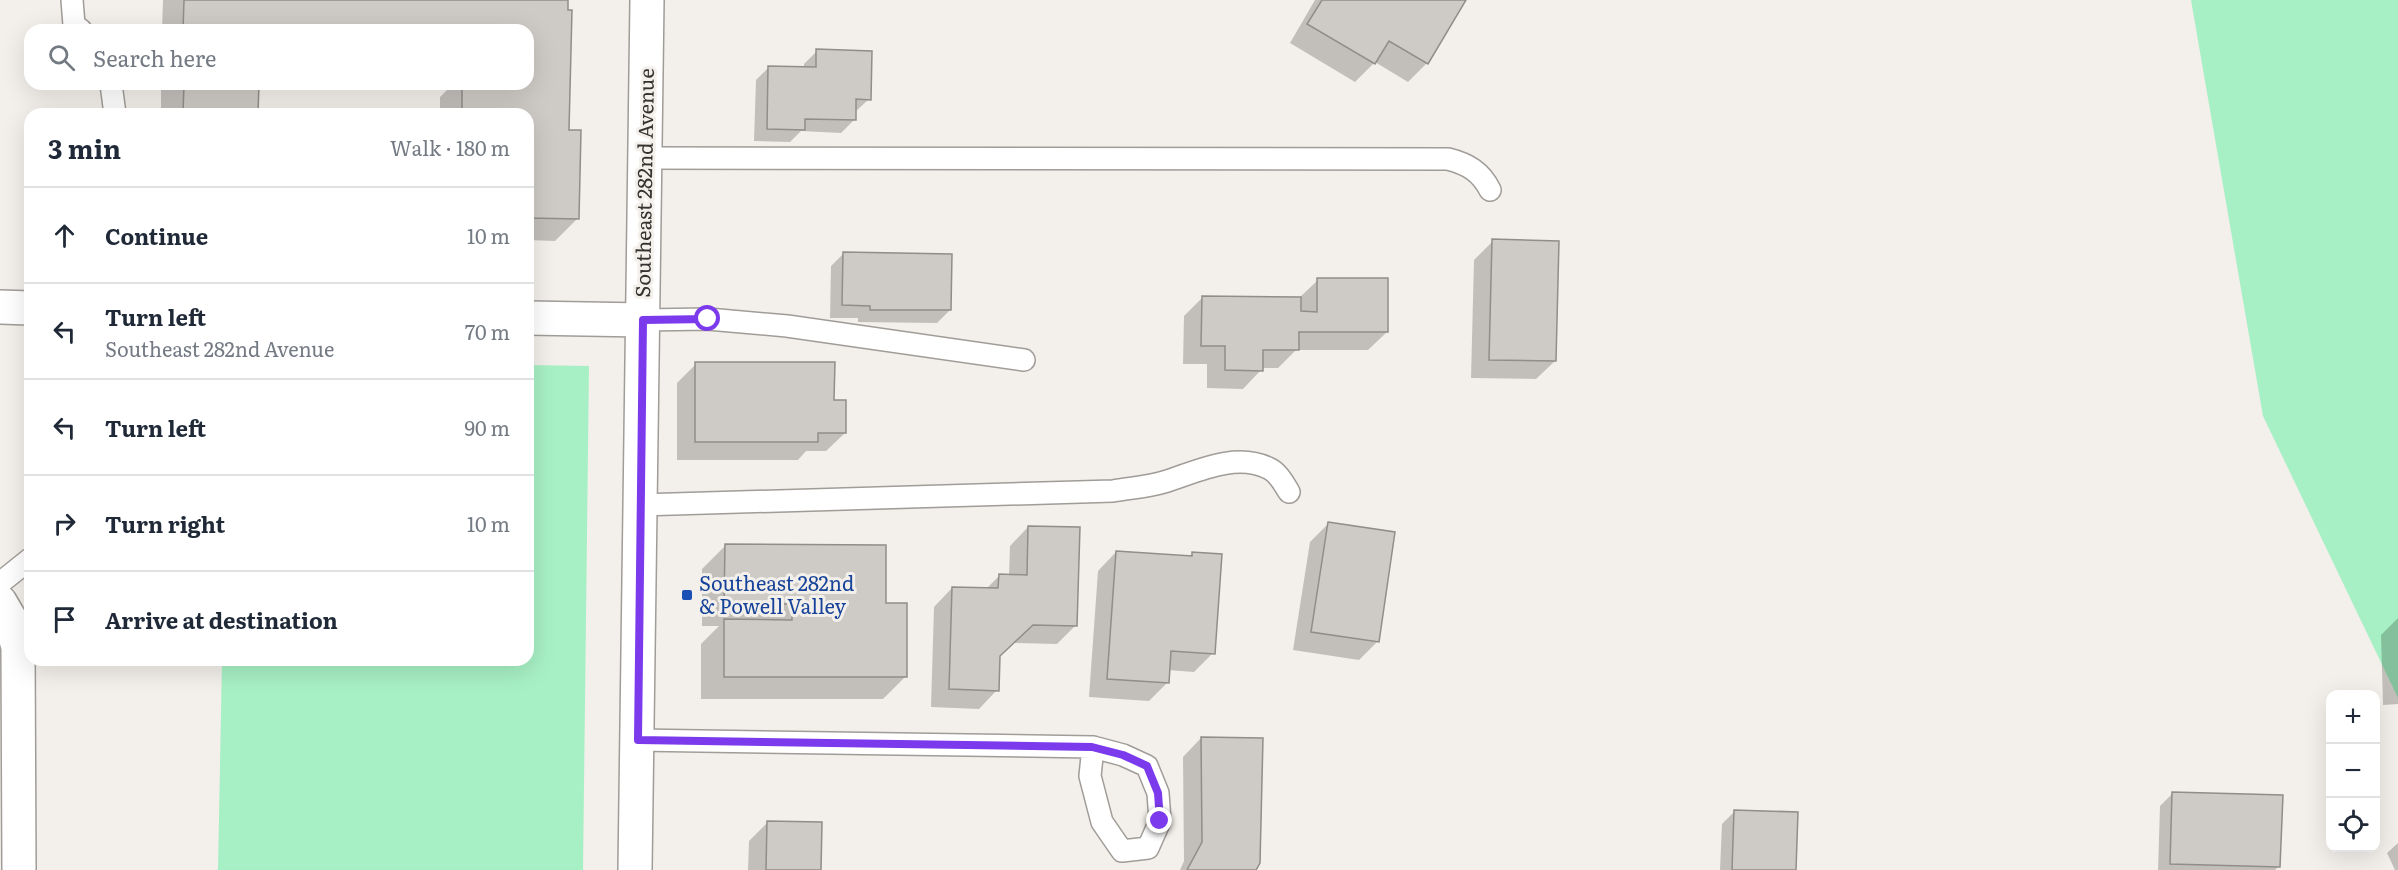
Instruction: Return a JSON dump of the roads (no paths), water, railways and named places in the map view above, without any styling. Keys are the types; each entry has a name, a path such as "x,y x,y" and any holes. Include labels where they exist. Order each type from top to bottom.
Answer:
{"main road":[{"name":"Southeast 282nd Avenue","path":"635,870 647,0"},
{"path":"0,307 24,308"},
{"path":"534,318 643,320"},
{"path":"0,603 10,619 18,647 19,870"}],"lane":[{"path":"72,0 74,24"},
{"path":"112,90 114,108"},
{"path":"645,158 1448,159 1461,162 1473,169 1484,178 1490,190"},
{"path":"643,320 708,319 787,326 1024,360"},
{"path":"640,505 1113,491 1162,483 1196,471 1233,462 1269,468 1282,480 1289,492"},
{"path":"0,583 24,564"},
{"path":"638,740 1092,747 1123,755 1147,766 1158,793 1160,821 1148,848 1122,851 1102,822 1090,776 1092,747"}],"place":[{"name":"Southeast 282nd & Powell Valley","path":"687,595"}]}
